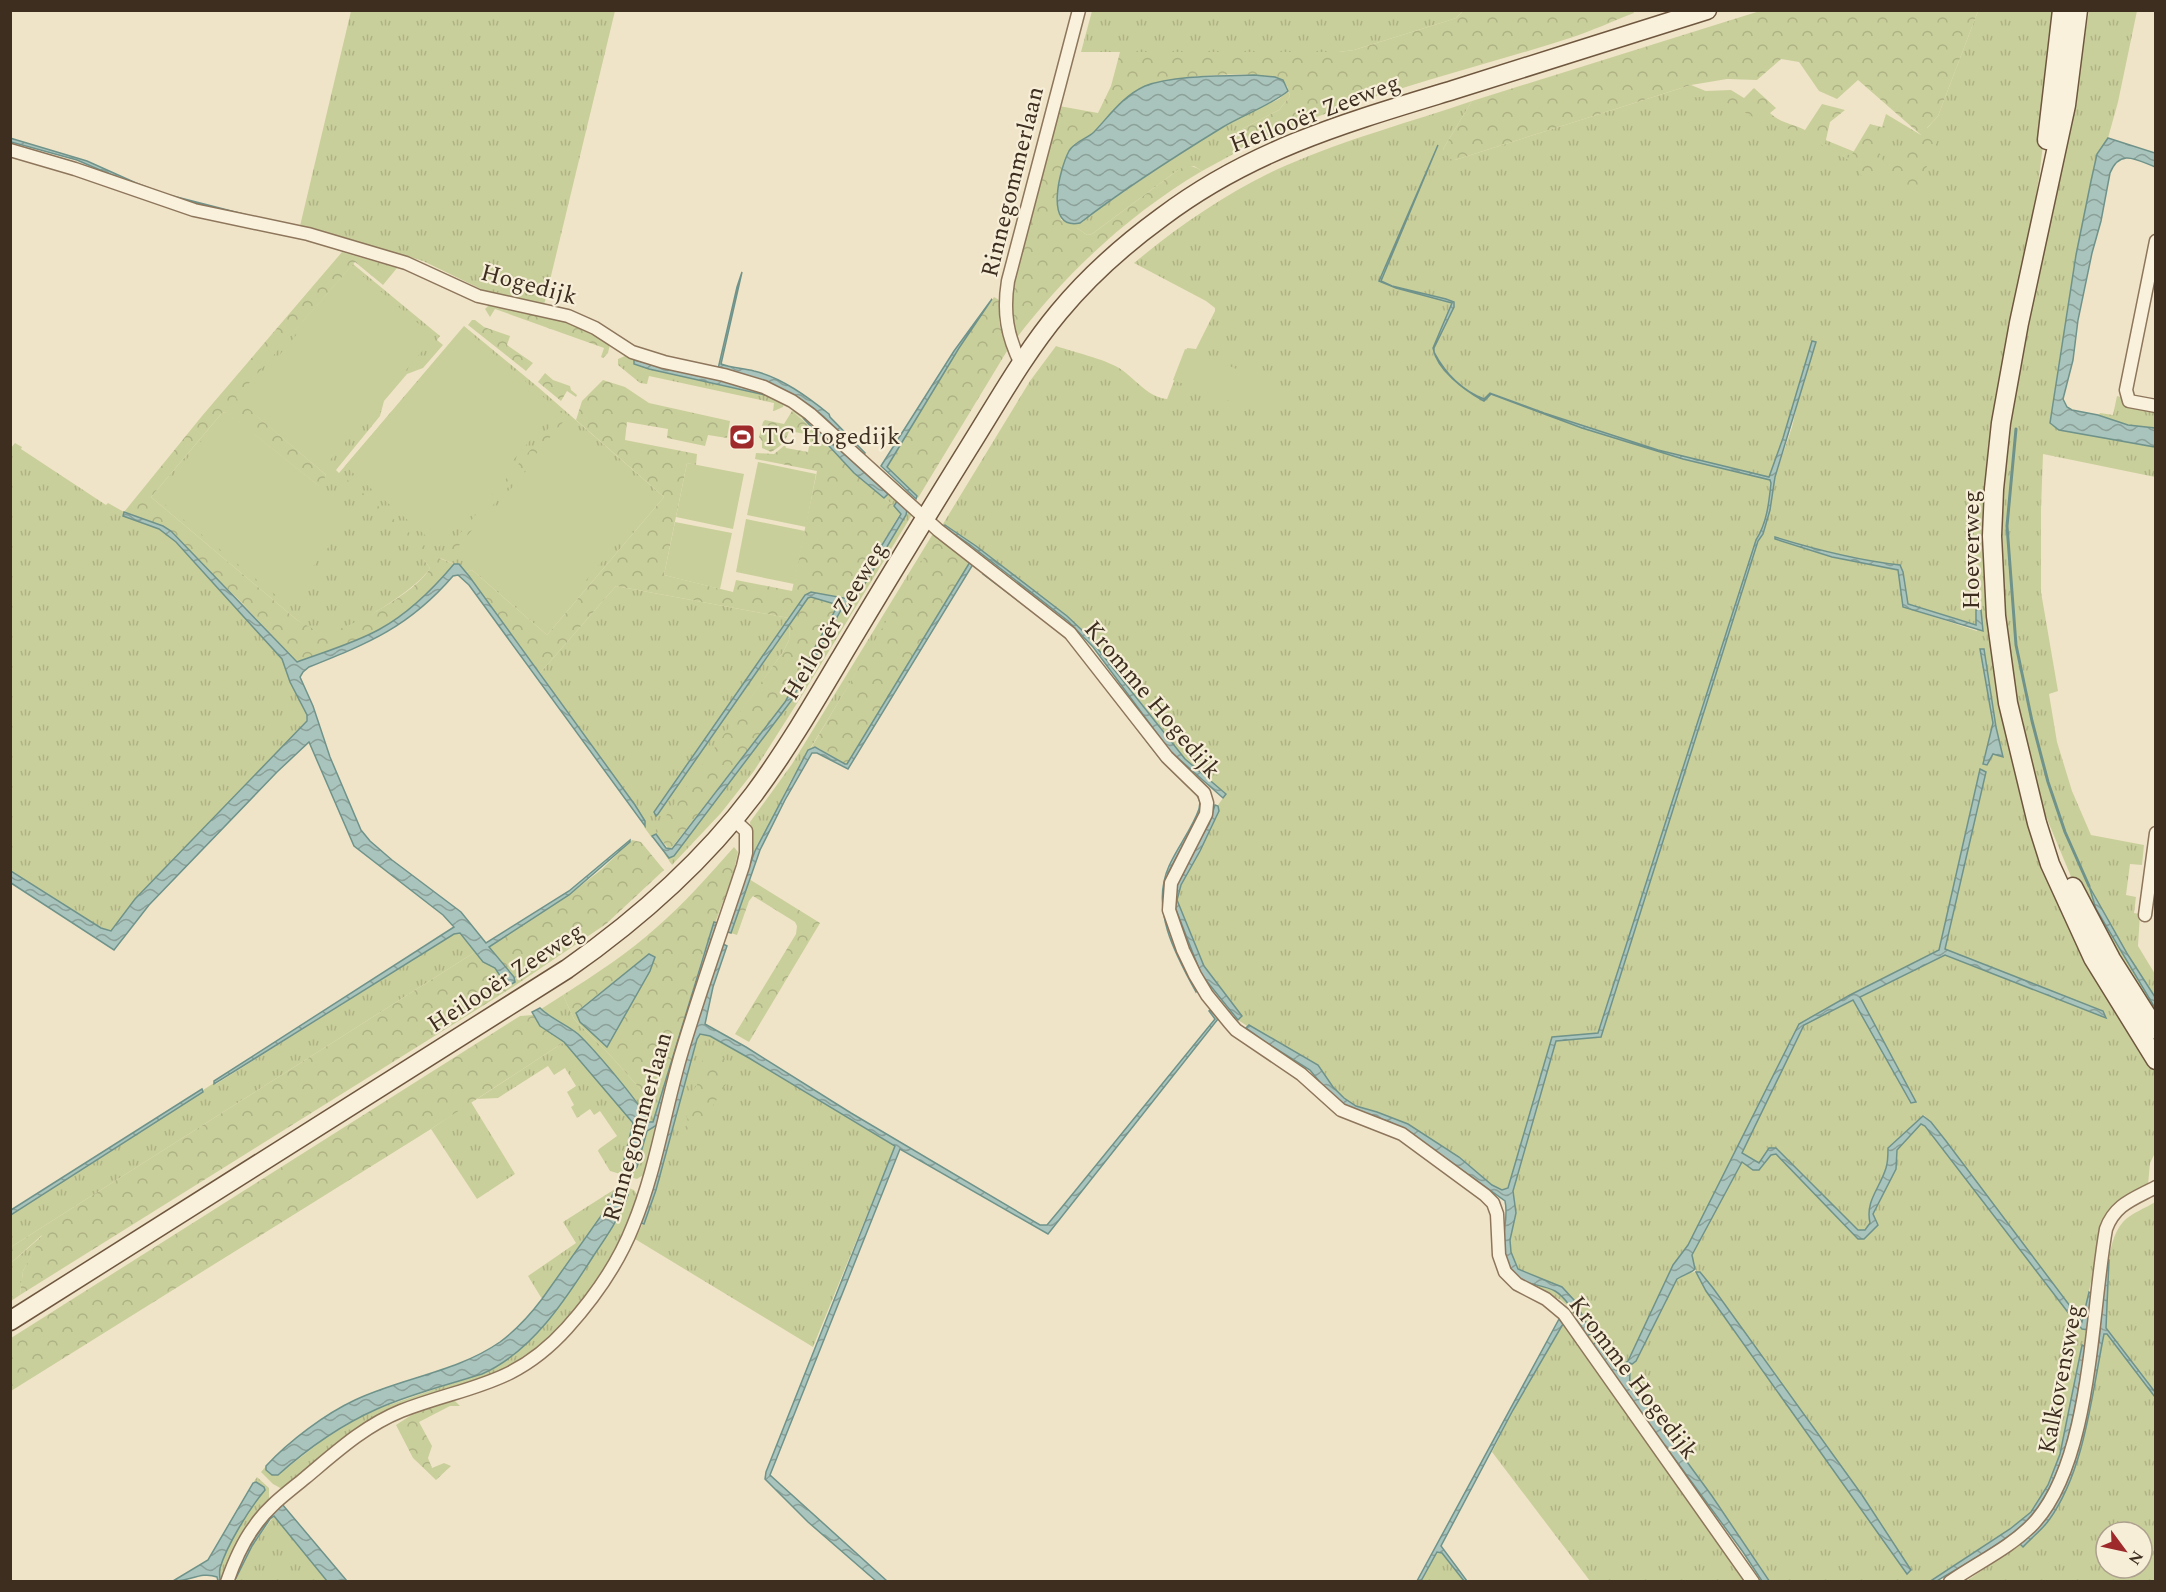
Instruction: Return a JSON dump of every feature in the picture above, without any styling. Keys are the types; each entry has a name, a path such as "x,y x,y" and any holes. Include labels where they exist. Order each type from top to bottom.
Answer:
{"street":[{"name":"Rinnegommerlaan","path":"1021,364 1011,341 1006,321 1008,281 1078,10"},
{"name":"Heilooër Zeeweg","path":"10,1321 567,969 601,945 664,893 734,819 788,745 1021,364 1058,313 1085,285 1159,219 1198,191 1277,149 1365,117 1707,10"},
{"name":"Hoeverweg","path":"2062,10 2049,129 2001,423 1992,536 1995,599 2008,703 2037,823 2050,864 2071,912 2110,988 2156,1060"},
{"name":"Hoeverweg","path":"2019,323 2066,105 2078,10"},
{"name":"Hogedijk","path":"10,150 75,169 194,210 308,234 406,263 478,296 555,312 581,321 620,345 644,356 764,387 792,401 810,414 925,518"},
{"path":"2156,241 2126,390 2129,401 2156,406"},
{"name":"Kromme Hogedijk","path":"925,518 1070,633 1167,757 1204,793 1207,803 1206,814 1175,874 1168,902 1183,950 1207,995 1236,1030 1301,1074 1336,1106 1402,1134 1454,1170 1490,1199 1497,1214 1499,1255 1505,1272 1517,1284 1546,1299 1564,1314 1753,1581"},
{"name":"Hoeverweg","path":"2025,775 2076,894 2110,959 2156,1030"},
{"name":"Rinnegommerlaan","path":"227,1581 238,1553 262,1516 342,1447 382,1420 400,1412 494,1382 514,1372 553,1342 597,1290 622,1250 638,1212 686,1037 743,866 747,841 746,831 734,819"},
{"path":"2145,915 2156,833"},
{"name":"Kalkovensweg","path":"1950,1581 2022,1534 2048,1504 2070,1455 2085,1389 2106,1229 2120,1206 2154,1187"}],"green space":[{"path":"1763,10 1978,11 1938,116 1927,128 1939,137 1922,178 1927,190 1914,195 1891,178 1863,178 1852,162 1803,134 1751,116 1709,96 1678,99 1678,92 1731,90 1744,98 1754,88 1776,108 1770,113 1774,117 1805,130 1822,104 1845,110 1830,122 1825,144 1851,156 1870,124 1885,128 1878,150 1885,165 1903,163 1913,140 1921,135 1858,80 1837,99 1819,91 1799,62 1781,59 1757,80 1727,79 1691,85 1455,160 1450,159 1443,149 1472,101"},
{"path":"351,11 615,11 544,305 487,292 423,261 300,226"},
{"path":"1092,11 1463,11 1456,18 1447,21 1354,50 1339,52 1081,52"},
{"path":"1463,11 1633,11 1634,13 1570,38 1359,102 1277,133 1237,152 1242,129 1279,110 1290,96 1287,86 1256,76 1224,75 1190,77 1157,83 1133,93 1117,106 1092,134 1074,144 1057,206 1061,220 1077,224 1077,228 1087,235 1092,234 1178,170 1190,166 1202,171 1149,206 1100,246 1056,291 1015,340 1011,286 1059,106 1098,113 1111,86 1120,52 1339,52 1354,50 1447,21 1456,18"},
{"path":"1978,11 2059,11 2039,178 1988,491 2023,795 2155,1067 2155,1153 2150,1163 2148,1185 2121,1200 2094,1281 2091,1282 2082,1323 1924,1115 1888,1148 1887,1166 1871,1201 1870,1223 1865,1230 1858,1231 1776,1148 1769,1148 1759,1164 1742,1153 1804,1025 1854,1000 1911,1103 1915,1102 1860,997 1945,955 2106,1017 2103,1011 1945,949 1980,769 1939,950 1850,995 1799,1024 1688,1246 1673,1265 1628,1361 1622,1365 1615,1363 1598,1342 1593,1344 1561,1300 1530,1285 1508,1264 1510,1220 1505,1198 1393,1121 1353,1109 1297,1059 1238,1020 1242,1016 1204,966 1177,900 1181,885 1219,811 1218,805 1226,794 1185,759 1118,673 1080,632 1054,608 943,524 1030,381 1056,346 1113,365 1153,395 1167,399 1187,348 1196,349 1215,308 1134,263 1188,222 1227,197 1287,165 1355,139 1472,101 1443,149 1455,160 1691,85 1872,159 1886,114 1921,135 1938,116","holes":["1436,149 1381,281 1454,302 1454,307 1433,351 1453,303 1396,288 1379,281","1812,341 1792,427 1775,477 1770,510 1763,534 1758,541 1664,838 1756,540 1765,520 1770,480 1683,459 1582,428 1491,394 1486,398 1491,393 1544,413 1658,450 1769,477","1775,539 1862,561 1900,565 1908,604 1977,625 1977,631 1904,607 1898,570 1832,557","1983,649 2003,757 1993,754 1983,764 1993,723 1980,650"]},
{"path":"2089,11 2137,11 2118,102 2108,138 2097,154 2091,180 2050,423 2059,430 2155,447 2155,477 2043,454 2041,592 2058,691 2049,694 2057,742 2072,791 2091,835 2144,845 2142,865 2130,864 2126,895 2136,897 2134,913 2140,914 2138,946 2155,974 2155,1025 2072,879 2042,807 2031,771 2008,670 1999,546 2007,419 2072,107"},
{"path":"1288,91 1290,96 1279,110 1242,129 1237,152 1202,171 1194,166 1178,170 1092,234 1087,235 1077,228 1077,224 1191,146 1239,118 1279,99"},
{"path":"342,252 397,268 383,285 355,262 236,398 326,475 320,487 226,412 222,413 151,497 297,620 322,634 365,618 411,588 423,578 430,568 424,560 336,485 343,476 439,558 454,564 418,601 387,625 357,640 297,662 239,600 163,526 124,512 202,416"},
{"path":"353,264 440,336 437,340 443,345 423,368 407,374 384,401 380,416 336,470 339,473 464,326 664,497 547,635 472,570 466,572 459,564 440,558 424,560 430,568 423,576 412,587 380,610 345,628 331,633 318,633 297,620 151,497 222,413 227,412 319,486 326,475 235,398"},
{"path":"353,268 434,337 324,467 243,398"},
{"path":"994,297 999,300 999,322 1007,351 918,498 887,467 959,348"},
{"path":"490,304 576,323 610,344 608,353 603,358 601,357 604,348 495,309 490,317 485,309"},
{"path":"472,320 510,336 507,345 533,363 526,371 468,325"},
{"path":"464,328 557,409 439,547 345,466"},
{"path":"1185,349 1278,385 1267,415 1173,380"},
{"path":"625,356 637,360 633,363 770,396 784,404 783,407 773,411 774,403 649,376 647,384 640,383 618,365 618,359"},
{"path":"545,373 553,380 570,386 577,395 576,397 567,391 561,401 538,382"},
{"path":"603,380 625,387 649,403 730,421 727,438 708,435 705,446 667,438 668,429 627,422 625,440 697,454 696,465 687,463 664,575 733,592 736,580 792,591 817,471 755,459 756,453 774,454 785,445 786,448 808,452 811,435 789,431 783,443 775,450 771,452 762,448 762,441 759,437 763,422 765,420 784,424 792,411 818,433 854,473 901,512 849,599 811,592 805,595 789,618 616,586 540,673 466,572 472,570 547,635 664,497 576,420 582,401"},
{"path":"2117,396 2123,401 2155,410 2155,428 2128,425 2099,415 2100,413 2113,415"},
{"path":"563,411 568,416 456,549 447,549"},
{"path":"792,411 802,412 913,513 754,771 721,813 672,865 664,853 669,858 674,856 791,701 841,610 854,602 907,512 897,502 894,506 884,498 888,494 819,431"},
{"path":"225,412 353,517 284,602 156,497"},
{"path":"568,421 657,496 546,628 457,553"},
{"path":"15,443 106,505 108,503 124,512 123,516 159,529 176,542 282,659 290,682 307,715 306,724 135,899 111,931 101,928 11,871 10,449"},
{"path":"758,462 816,474 806,527 747,515"},
{"path":"687,463 744,474 733,529 676,517"},
{"path":"746,519 805,531 794,584 736,572"},
{"path":"675,522 732,533 720,589 664,575"},
{"path":"934,532 974,562 972,566 973,563 937,539 790,782 748,868 752,834 750,822 792,764"},
{"path":"935,539 940,540 970,562 847,764 818,748 811,748"},
{"path":"616,586 789,618 654,812 656,815 790,624 789,640 783,652 652,838 644,827 646,825 635,805 540,673"},
{"path":"811,597 838,605 785,702 670,850 655,831 783,652 789,640 790,624"},
{"path":"632,840 641,842 664,870 606,924 513,987 20,1295 23,1271 42,1235 11,1263 11,1247 475,952 483,962 495,968 489,947 569,895 602,869"},
{"path":"734,847 738,852 733,875 702,958 658,1109 574,1019 563,995 612,963 646,937 687,899","holes":["649,954 655,957 650,971 607,1047 577,1011"]},
{"path":"749,879 820,923 749,1042 735,1034 796,934 797,926 795,922 753,896 749,901 737,935 731,933"},
{"path":"459,933 475,952 11,1247 11,1215 214,1083 216,1084"},
{"path":"563,995 574,1019 658,1109 653,1122 648,1122 629,1092 579,1035 541,1009"},
{"path":"533,1015 540,1026 564,1042 431,1129 11,1391 11,1338 520,1016"},
{"path":"700,1034 710,1036 749,1058 895,1146 813,1347 635,1239 644,1224 656,1190"},
{"path":"564,1042 633,1123 623,1170 632,1173 635,1170 647,1131 651,1127 658,1129 645,1174 637,1179 610,1171 598,1151 617,1136 600,1111 594,1115 590,1109 577,1118 571,1107 574,1105 567,1092 576,1086 565,1068 554,1075 548,1066 498,1098 477,1099"},
{"path":"705,1049 736,1065 719,1097 706,1114 679,1138 680,1131 691,1122 686,1117 693,1110 687,1099 697,1085"},
{"path":"471,1102 515,1174 477,1199 431,1129"},
{"path":"1921,1124 1926,1126 2070,1315 2088,1330 2086,1347 2082,1345 2060,1454 2048,1485 2031,1512 2010,1529 1929,1581 1770,1581 1712,1496 1630,1384 1629,1376 1632,1368 1630,1365 1636,1361 1677,1279 1685,1273 1696,1272 1692,1255 1742,1162 1753,1170 1771,1155 1776,1154 1858,1239 1864,1239 1877,1226 1873,1214 1896,1169 1896,1150","holes":["1696,1272 1700,1272 1713,1288 1862,1495 1911,1571 1907,1574 1706,1291"]},
{"path":"623,1186 634,1190 640,1199 606,1272 551,1341 508,1372 412,1404 282,1489 261,1472 266,1466 278,1475 324,1439 380,1408 493,1369 550,1318 586,1268 624,1205 626,1192"},
{"path":"615,1189 606,1209 542,1299 528,1276 576,1243 563,1222"},
{"path":"2155,1202 2155,1392 2106,1328 2107,1272 2112,1244 2126,1219"},
{"path":"43,1235 23,1271 20,1295 11,1301 11,1263"},
{"path":"1563,1324 1745,1581 1590,1581 1492,1452 1513,1410"},
{"path":"2103,1334 2107,1334 2155,1397 2155,1581 1965,1582 2020,1544 2023,1547 2049,1521 2066,1489"},
{"path":"453,1399 460,1406 450,1406 419,1422 432,1446 428,1458 432,1468 444,1463 451,1466 436,1480 413,1458 396,1425 416,1412"},
{"path":"257,1477 269,1488 269,1500 224,1581 220,1581 220,1568 233,1538 265,1490 256,1482 253,1483"},
{"path":"274,1516 327,1581 233,1582 252,1546"},
{"path":"1437,1552 1442,1553 1464,1581 1421,1582"}],"water":[{"path":"1254,75 1283,80 1288,91 1186,150 1132,185 1080,223 1069,223 1061,218 1057,196 1065,159 1069,151 1094,132 1130,95 1156,82 1198,77"},
{"path":"10,138 87,161 165,194 278,223 208,207 137,186 77,160 11,142"},
{"path":"2108,138 2155,153 2155,167 2135,159 2124,158 2114,165 2110,173 2078,320 2073,360 2063,399 2067,407 2072,410 2098,415 2128,425 2155,428 2155,447 2059,430 2050,423 2076,255 2091,181 2097,154"},
{"path":"1438,145 1381,281 1454,302 1454,307 1434,351 1433,348 1452,303 1379,281"},
{"path":"742,272 721,364 764,374 794,388 829,414 865,453 864,455 823,416 799,398 774,385 718,369"},
{"path":"992,299 959,348 887,467 917,496 916,499 881,466 954,351"},
{"path":"1812,341 1816,342 1775,477 1770,510 1763,534 1758,541 1601,1037 1556,1041 1513,1191 1516,1213 1510,1240 1511,1252 1518,1269 1562,1287 1574,1300 1592,1333 1587,1336 1560,1295 1548,1288 1522,1281 1511,1272 1503,1249 1505,1201 1410,1133 1390,1122 1347,1108 1327,1091 1310,1070 1246,1028 1249,1025 1318,1065 1333,1087 1356,1106 1408,1124 1459,1157 1492,1185 1502,1190 1508,1188 1552,1037 1598,1033 1756,540 1765,520 1771,483 1770,480 1683,459 1582,428 1491,394 1484,401 1467,391 1452,378 1440,364 1435,353 1443,367 1455,380 1468,391 1484,399 1490,393 1658,450 1769,477"},
{"path":"634,360 737,384 770,396 649,369 634,364"},
{"path":"804,419 888,494 884,498 854,473"},
{"path":"897,501 907,509 906,515 854,602 841,610 791,701 674,856 669,858 652,836 656,834 666,848 672,849 785,702 838,605 808,598 656,816 654,812 805,595 811,592 849,599 901,514 894,506"},
{"path":"124,512 171,531 297,662 360,639 391,623 420,600 454,564 459,564 469,576 635,805 645,821 645,826 469,585 458,575 453,576 437,594 387,632 309,667 300,677 361,830 392,860 461,912 486,943 569,891 630,840 569,895 489,947 514,977 515,982 506,985 495,968 483,962 460,933 454,934 214,1084 214,1081 454,927 443,915 354,846 309,742 277,772 149,905 114,950 11,883 11,871 101,928 111,931 135,899 307,721 307,715 290,682 282,659 176,542 159,529 123,516"},
{"path":"945,525 1067,616 1086,634 1185,759 1226,794 1223,798 1170,751 1093,647 1068,621 969,544 942,526"},
{"path":"1775,537 1837,554 1900,565 1908,604 1976,625 1976,610 1981,610 1983,631 1903,607 1898,570 1832,557 1775,539"},
{"path":"970,562 973,563 972,566 848,769 817,753 812,753 760,850 731,933 725,931 755,851 808,750 815,747 847,764"},
{"path":"984,572 1056,627 1075,645 1200,796 1201,811 1168,873 1163,904 1179,957 1198,989 1196,992 1173,947 1164,914 1162,898 1169,866 1199,809 1200,802 1197,795 1161,760 1071,643 983,574"},
{"path":"1980,649 1984,649 2003,757 1993,754 1987,765 1983,764 1993,723"},
{"path":"1980,769 1986,772 1945,949 2103,1011 2106,1018 1945,955 1860,997 1916,1102 1911,1103 1853,1000 1804,1025 1742,1153 1759,1163 1769,1148 1776,1148 1858,1230 1865,1230 1870,1223 1871,1201 1887,1166 1888,1148 1923,1116 1931,1122 1946,1141 2082,1322 2089,1292 2093,1295 2088,1330 2082,1329 2070,1315 1925,1126 1921,1124 1897,1150 1896,1169 1873,1214 1878,1225 1864,1239 1858,1239 1776,1154 1771,1155 1759,1170 1753,1170 1742,1162 1692,1255 1695,1269 1677,1279 1636,1361 1630,1363 1630,1384 1712,1496 1770,1582 1762,1581 1593,1344 1598,1342 1615,1363 1622,1365 1628,1361 1673,1265 1688,1245 1799,1024 1850,995 1939,950"},
{"path":"1215,805 1218,806 1219,811 1181,885 1177,900 1204,966 1242,1016 1238,1020 1201,974 1175,907 1175,886 1184,865 1209,824"},
{"path":"2089,886 2155,997 2155,1008 2096,909"},
{"path":"714,922 718,923 690,1006 657,1125 647,1131 637,1167 632,1173 623,1170 633,1123 564,1042 540,1026 532,1012 540,1008 578,1034 628,1092 648,1122 653,1122"},
{"path":"721,943 727,946 713,987 705,1024 1040,1225 1047,1225 1215,1019 1209,1011 1212,1009 1218,1019 1048,1234 900,1149 770,1475 887,1581 876,1581 808,1522 765,1479 895,1146 749,1058 710,1036 700,1034 656,1190 644,1224 641,1223 652,1191 673,1101"},
{"path":"649,954 655,957 650,971 607,1047 580,1022 576,1013"},
{"path":"202,1089 203,1092 11,1215 11,1210"},
{"path":"615,1189 623,1190 628,1195 613,1226 572,1289 546,1323 517,1352 482,1374 402,1399 350,1422 325,1438 278,1475 272,1475 266,1470 266,1466 296,1438 344,1406 373,1392 466,1361 500,1342 533,1311 606,1209"},
{"path":"2106,1258 2109,1260 2106,1328 2155,1392 2155,1397 2107,1334 2104,1334 2086,1430 2071,1478 2049,1520 2023,1547 2020,1544 2043,1518 2082,1419 2099,1341"},
{"path":"1696,1272 1700,1272 1713,1288 1862,1495 1911,1570 1907,1574 1706,1291"},
{"path":"1559,1319 1563,1324 1513,1410 1441,1546 1467,1581 1464,1581 1442,1553 1437,1552 1421,1581 1417,1581"},
{"path":"2082,1345 2086,1347 2069,1436 2044,1498 2031,1516 2012,1533 1937,1581 1929,1582 2010,1529 2031,1512 2048,1485 2060,1454"},
{"path":"256,1482 265,1490 233,1538 220,1568 220,1581 217,1577 206,1575 173,1581 208,1560 253,1483"},
{"path":"282,1504 347,1581 327,1581 274,1516 252,1546 236,1578 234,1577 255,1538 267,1521"}],"waterway":[{"path":"2016,429 2007,526 2016,645 2048,782 2065,832 2089,886"}],"place":[{"name":"TC Hogedijk","path":"742,437"}]}
